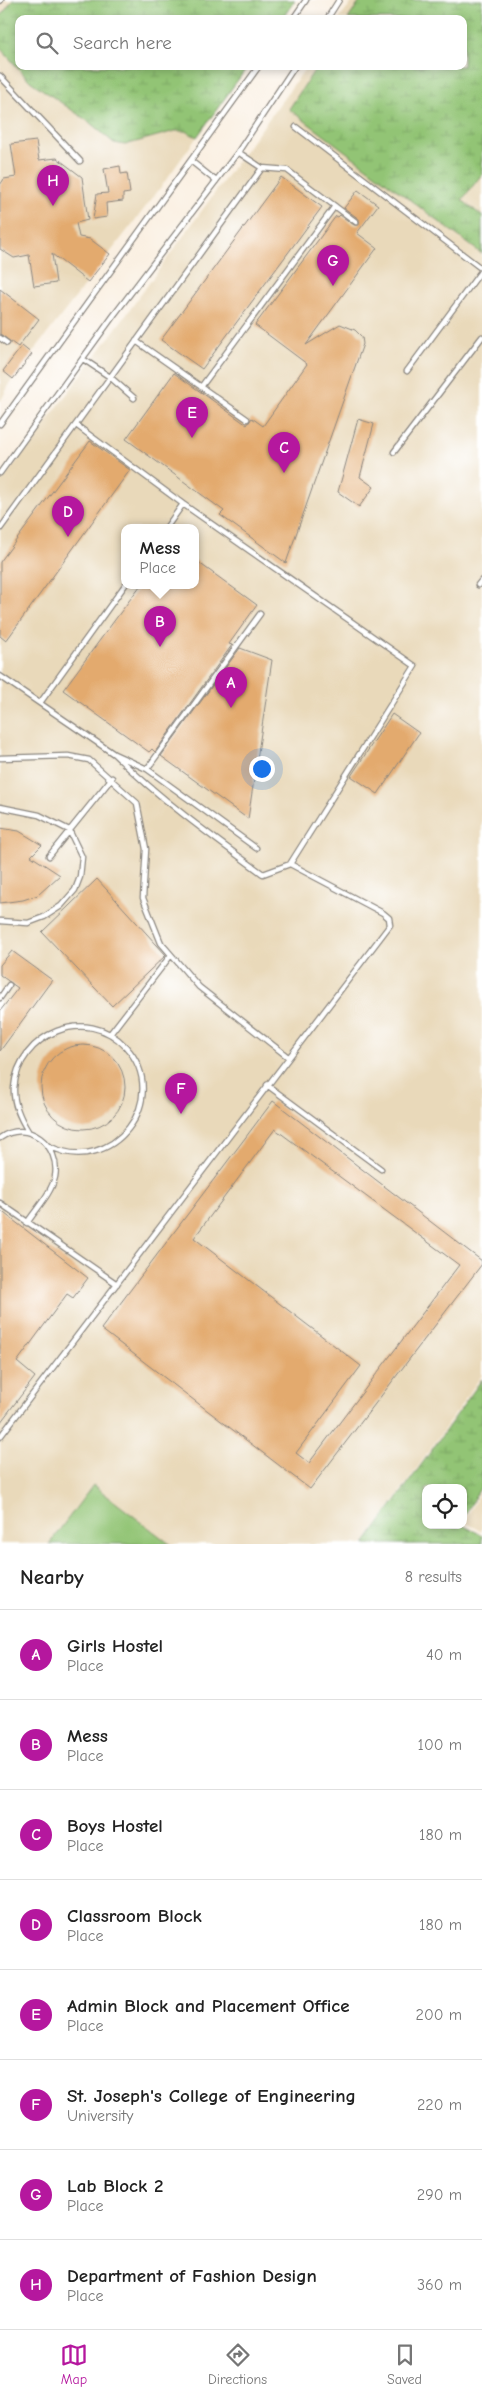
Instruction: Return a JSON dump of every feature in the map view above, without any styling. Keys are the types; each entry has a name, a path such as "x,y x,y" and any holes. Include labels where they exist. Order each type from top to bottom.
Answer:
{"lane":[{"path":"295,15 306,0"},
{"path":"330,15 339,0"},
{"path":"0,424 255,70"},
{"path":"0,473 238,152 292,70"},
{"path":"0,76 80,161"},
{"path":"296,127 482,269 407,371"},
{"path":"238,152 262,168 288,170 356,222"},
{"path":"191,161 216,181"},
{"path":"0,529 262,168"},
{"path":"201,388 335,206"},
{"path":"394,452 482,337"},
{"path":"0,338 7,343"},
{"path":"136,341 247,419"},
{"path":"83,359 110,377 134,398"},
{"path":"0,676 114,754 190,822 263,874 290,864 415,666 183,504 76,425"},
{"path":"169,524 183,504"},
{"path":"478,585 482,580"},
{"path":"40,703 122,589"},
{"path":"147,768 260,614"},
{"path":"114,754 147,768 256,848"},
{"path":"0,758 68,756 89,760 112,778 137,803 146,849 143,898 161,943 200,987 288,1057"},
{"path":"49,856 112,778"},
{"path":"0,807 39,815 69,830 76,840 82,857 80,877 76,890 61,906 44,917 28,923 0,921"},
{"path":"0,1437 390,925 389,918 383,913 290,864"},
{"path":"110,1034 171,955"},
{"path":"0,998 9,986"},
{"path":"67,1027 89,1027 110,1034 126,1047 139,1070 142,1084 141,1104 133,1123 120,1139 103,1150 83,1155 63,1153 49,1146 28,1131 17,1112 14,1090 18,1068 29,1048 46,1034 67,1027"},
{"path":"267,1085 381,1169"},
{"path":"0,1138 10,1131 28,1131"},
{"path":"27,1223 46,1195 54,1179 56,1162 49,1146"},
{"path":"0,1203 117,1284"}],"shaded area":[{"path":"0,0 295,0 285,15 15,15 15,70 245,70 158,191 13,378 0,402"},
{"path":"354,0 482,0 482,1375 364,1544 0,1544 0,484 304,70 467,70 467,15 342,15"},
{"path":"482,1489 482,1531 467,1524 467,1516"}],"green space":[{"path":"13,0 295,0 285,15 15,15 15,64 0,48 0,17"},
{"path":"361,0 482,0 482,174 462,200 482,216 482,254 289,109 314,70 467,70 467,15 351,15"},
{"path":"20,70 245,70 197,137 185,131 175,131 125,145 114,143 89,122 30,81"},
{"path":"482,1379 482,1485 467,1512 467,1484 422,1484 422,1529 467,1528 482,1535 482,1544 365,1544"},
{"path":"93,1485 170,1544 49,1544"}],"building":[{"path":"36,141 39,160 57,158 82,177 88,220 76,223 79,237 90,239 110,254 88,282 52,254 56,283 34,286 29,255 14,258 0,249 0,185 4,179 16,177 11,144"},
{"path":"120,166 121,174 127,173 130,193 123,194 123,201 106,203 107,217 93,219 97,194 108,193 104,169"},
{"path":"281,177 322,207 202,369 161,340"},
{"path":"358,190 378,205 357,233 377,248 306,345 340,324 355,330 362,337 363,344 286,563 220,515 224,511 126,439 174,373 247,425 252,418 263,426 307,364 255,325 336,216 340,215 354,225 359,225 359,219 344,208"},
{"path":"0,289 39,319 18,347 0,334"},
{"path":"22,346 32,354 13,379 3,371"},
{"path":"358,419 374,424 360,477 374,487 359,507 338,492"},
{"path":"90,441 130,470 6,641 0,636 0,562"},
{"path":"199,563 257,605 229,644 232,645 155,752 152,749 149,752 63,690 138,589 199,589"},
{"path":"240,648 272,660 248,819 161,756"},
{"path":"392,714 419,733 378,794 351,776"},
{"path":"0,828 19,831 42,845 31,856 60,875 38,895 23,900 0,903"},
{"path":"97,879 166,955 112,1006 42,932"},
{"path":"12,951 52,980 0,1051 0,1011 18,988 0,975 0,965"},
{"path":"83,1045 99,1048 113,1057 122,1071 125,1087 122,1103 113,1117 99,1126 83,1129 67,1126 53,1117 44,1103 41,1087 44,1071 53,1057 67,1048"},
{"path":"273,1101 482,1261 482,1264 310,1489 101,1329","holes":["275,1129 459,1265 309,1463 296,1453 361,1366 194,1238"]},
{"path":"0,1210 88,1278 73,1298 67,1294 17,1362 35,1377 0,1423"}],"place":[{"name":"Department of Fashion Design","path":"53,206"},
{"name":"Lab Block 2","path":"333,286"},
{"name":"Admin Block and Placement Office","path":"192,438"},
{"name":"Boys Hostel","path":"284,473"},
{"name":"Classroom Block","path":"68,537"},
{"name":"Mess","path":"160,647"},
{"name":"Girls Hostel","path":"231,708"},
{"name":"St. Joseph's College of Engineering","path":"181,1114"}]}
